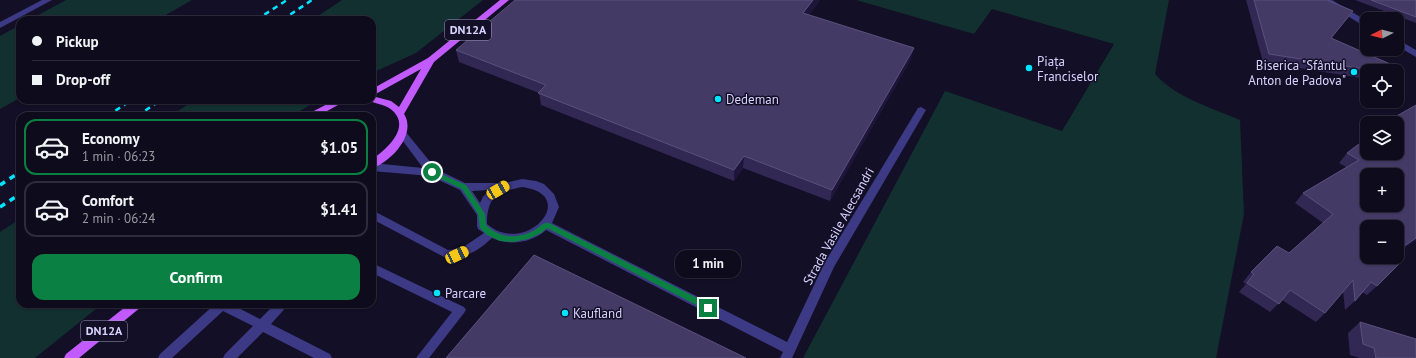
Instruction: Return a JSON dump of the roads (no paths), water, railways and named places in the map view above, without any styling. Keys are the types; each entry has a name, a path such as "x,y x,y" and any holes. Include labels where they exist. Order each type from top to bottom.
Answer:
{"main road":[{"name":"DN12A","path":"431,60 505,0"},
{"path":"376,91 431,60"},
{"path":"400,113 431,60"},
{"path":"376,100 385,101 400,113 404,121 402,134 397,143 388,153 376,162"},
{"path":"318,112 333,104"},
{"name":"DN12A","path":"70,358 132,308"}],"street":[{"path":"17,16 48,0"},
{"path":"1326,0 1360,21"},
{"path":"0,25 16,17"},
{"path":"1404,46 1416,54"},
{"name":"Strada Vasile Alecsandri","path":"788,354 829,265 920,110"},
{"path":"402,134 432,172"},
{"path":"376,165 432,172 464,187 506,186 522,183 540,186 549,193 554,203 553,213 546,225 539,231 513,240 500,238 490,234 482,226 484,203 491,194 506,186"},
{"path":"464,187 482,214"},
{"path":"376,216 446,254 457,255 475,247 490,234"},
{"path":"546,225 788,354"},
{"path":"376,270 460,310 422,358"},
{"path":"164,358 218,308"},
{"path":"230,308 326,358"},
{"path":"229,358 279,308"}],"railway":[{"path":"262,16 287,0"},
{"path":"288,16 312,0"},
{"path":"113,112 126,104"},
{"path":"143,112 155,104"},
{"path":"0,185 16,175"},
{"path":"0,207 16,197"}],"place":[{"name":"Piața Franciselor","path":"1029,68"},
{"name":"Biserica \"Sfântul Anton de Padova\"","path":"1354,72"},
{"name":"Dedeman","path":"718,99"},
{"name":"Parcare","path":"437,293"},
{"name":"Kaufland","path":"565,313"}]}
